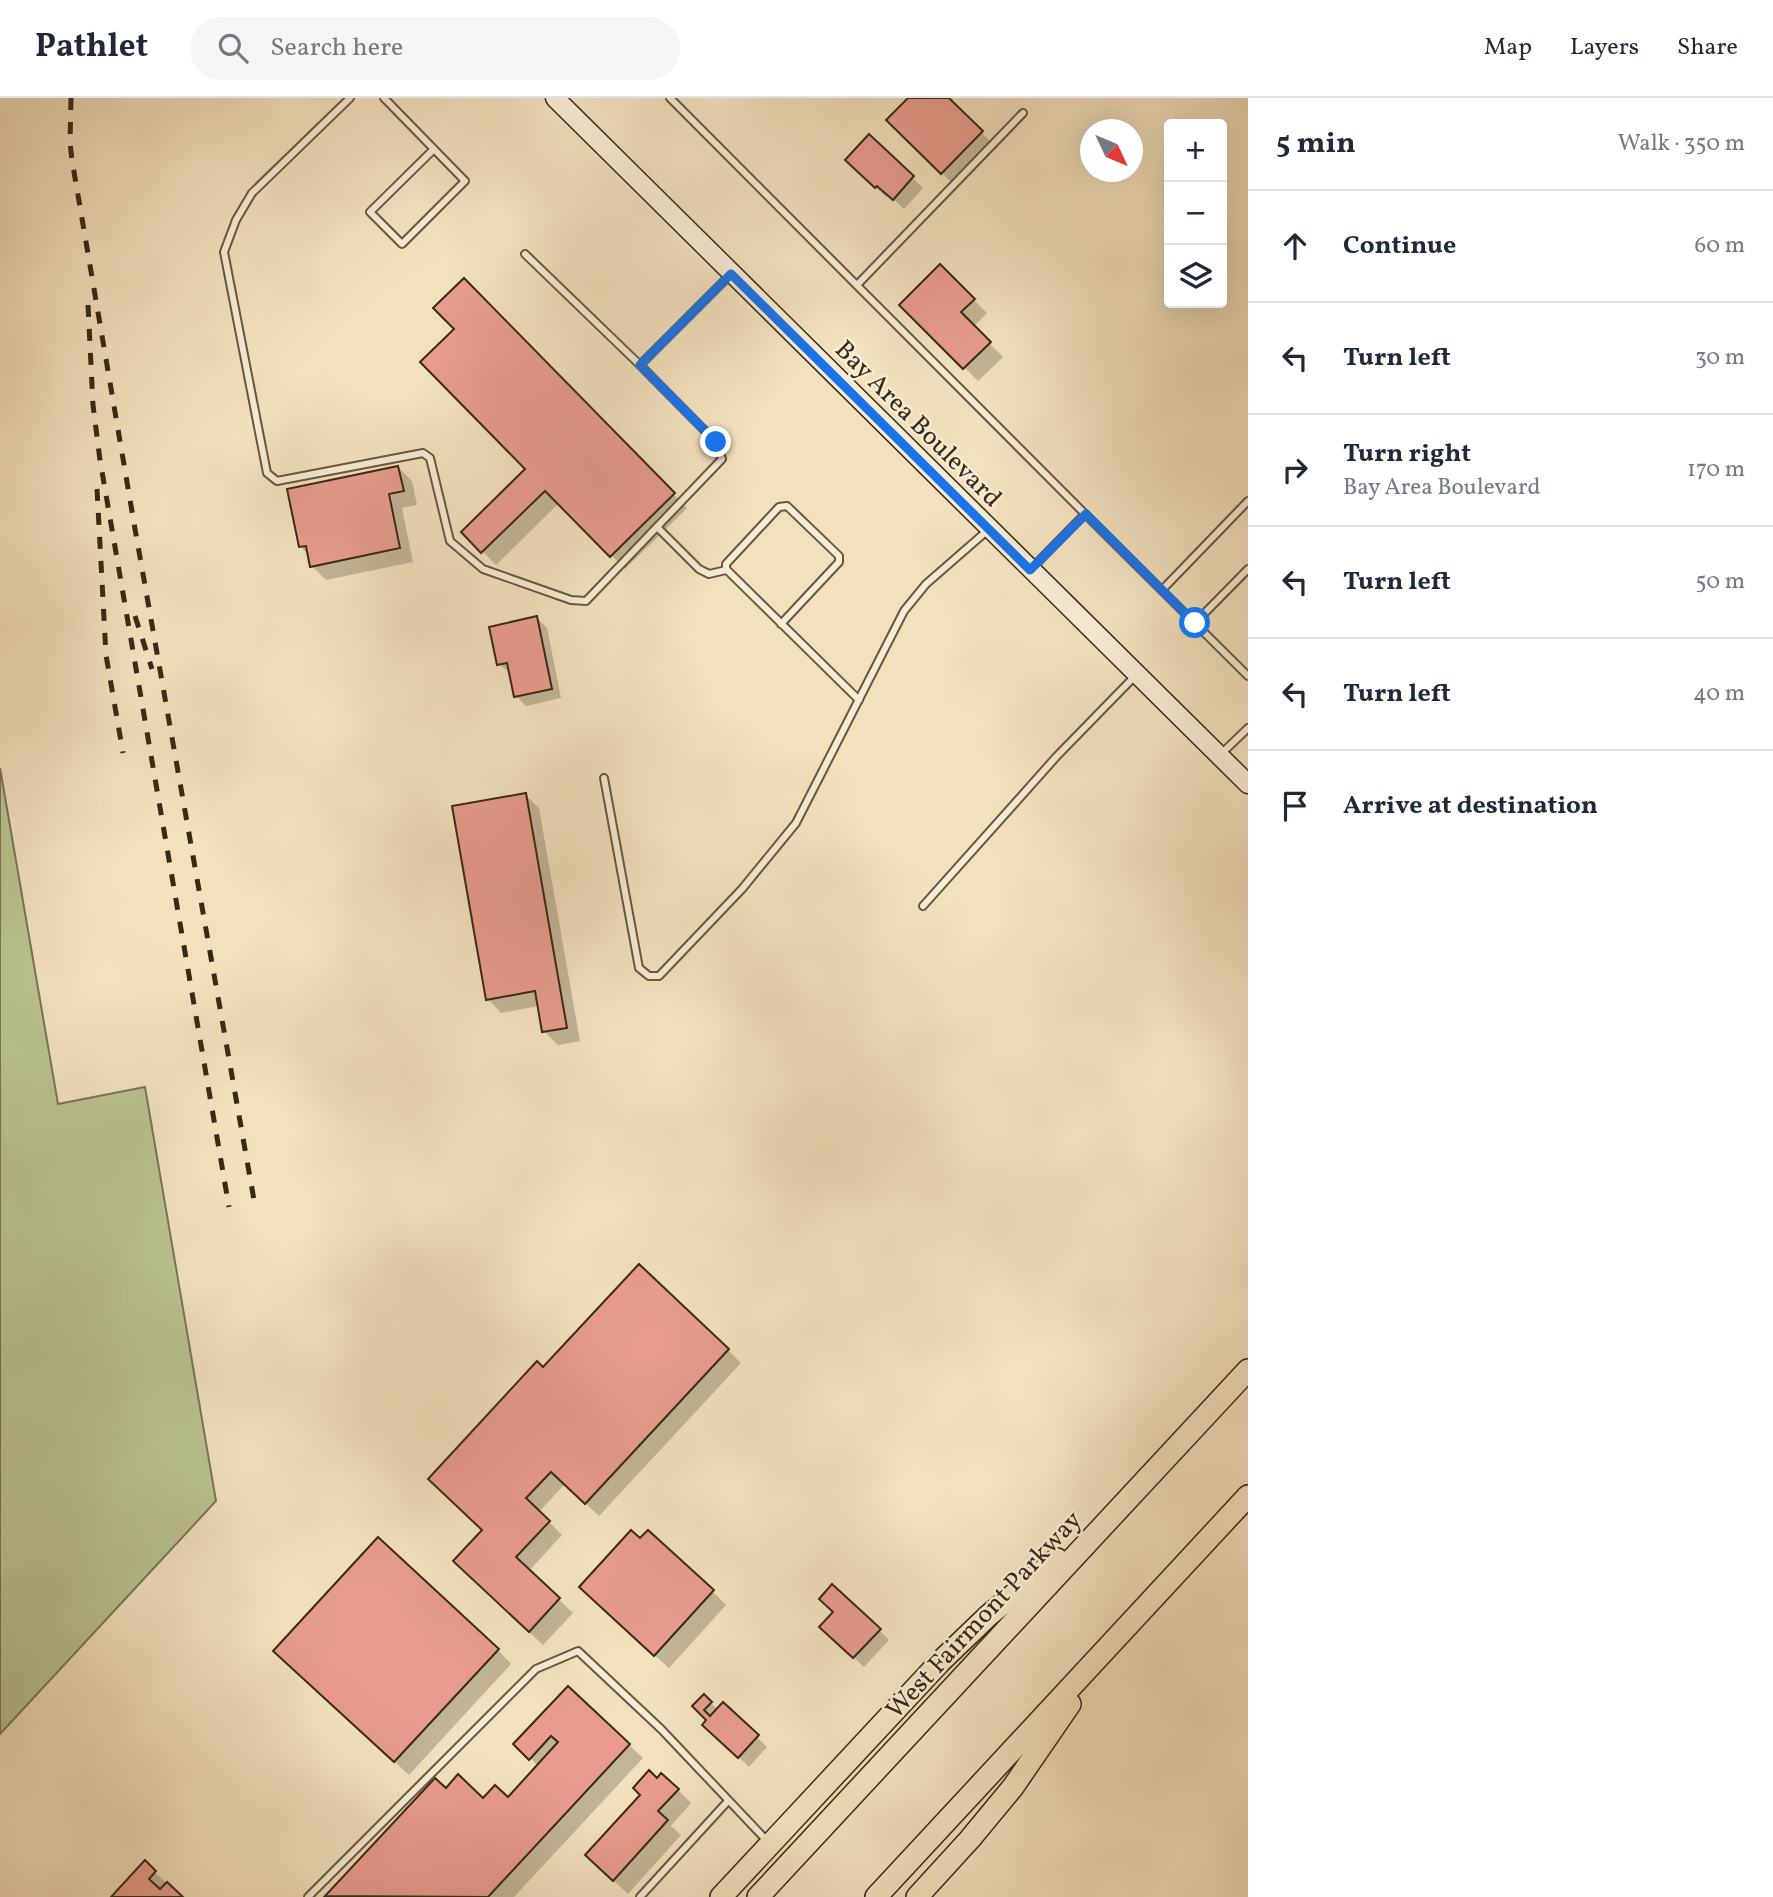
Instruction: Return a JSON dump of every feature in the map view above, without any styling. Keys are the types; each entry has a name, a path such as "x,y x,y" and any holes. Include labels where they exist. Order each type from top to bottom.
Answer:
{"main road":[{"name":"Bay Area Boulevard","path":"555,98 1248,784"},
{"name":"West Fairmont Parkway","path":"758,1897 1248,1370"},
{"path":"876,1897 1248,1496"},
{"path":"721,1897 940,1662 989,1615 1121,1507"},
{"path":"917,1897 971,1839 1013,1787 1110,1646"}],"lane":[{"path":"349,98 252,193 236,220 224,252 267,472 277,481 422,453 430,458 450,541 484,569 571,600 586,601 722,459 716,442 526,254"},
{"path":"384,98 434,149 465,181 401,244 370,212 434,149"},
{"path":"670,98 1248,676"},
{"path":"857,285 1023,113"},
{"path":"640,365 731,274"},
{"path":"1162,590 1248,501"},
{"path":"781,624 839,562 839,556 787,506 779,507 726,564 726,570 781,624 859,700"},
{"path":"1030,570 1086,514"},
{"path":"656,527 699,569 709,574 726,570"},
{"path":"604,778 639,968 649,976 659,976 742,889 796,823 904,611 926,584 989,529"},
{"path":"1195,623 1248,569"},
{"path":"923,906 1057,756 1136,674"},
{"path":"1219,756 1248,728"},
{"path":"308,1897 536,1669 578,1651 661,1730 770,1844"},
{"path":"640,1897 727,1801"}],"green space":[{"path":"0,768 58,1104 145,1087 216,1501 0,1734"}],"building":[{"path":"908,98 949,98 983,131 941,174 886,120"},
{"path":"869,134 914,176 893,200 877,186 875,188 845,160"},
{"path":"940,264 975,299 961,312 991,342 963,369 899,305"},
{"path":"464,278 675,493 610,557 545,491 481,553 461,532 525,469 420,362 454,329 433,308"},
{"path":"398,466 404,491 389,494 400,548 310,567 306,546 299,547 287,489"},
{"path":"537,616 552,689 514,697 507,663 497,665 489,627"},
{"path":"526,793 567,1028 542,1032 535,991 486,1000 452,806"},
{"path":"639,1264 729,1349 585,1504 551,1472 526,1498 550,1521 516,1557 560,1598 529,1632 453,1561 482,1530 428,1479 537,1361 543,1367"},
{"path":"631,1530 640,1538 648,1530 714,1590 654,1656 579,1587"},
{"path":"378,1537 499,1649 394,1762 273,1651"},
{"path":"832,1584 881,1629 853,1658 819,1627 833,1612 819,1599"},
{"path":"568,1686 630,1744 488,1897 325,1896 435,1778 446,1788 458,1774 483,1798 495,1785 508,1797 558,1742 551,1736 529,1760 513,1744"},
{"path":"704,1694 712,1702 704,1710 710,1716 723,1702 759,1735 738,1758 702,1725 706,1720 692,1706"},
{"path":"649,1770 657,1778 661,1773 679,1789 658,1811 668,1820 613,1881 585,1855 640,1795 633,1788"},
{"path":"145,1860 156,1871 149,1879 160,1889 167,1882 183,1897 111,1897"}],"railway":[{"path":"71,98 72,160 254,1200"},
{"path":"88,305 93,405 100,460 229,1207"},
{"path":"97,489 106,655 123,753"},
{"path":"135,616 152,669"}],"route":[{"path":"716,442 640,365 731,274 1030,570 1086,514 1195,623"}]}
